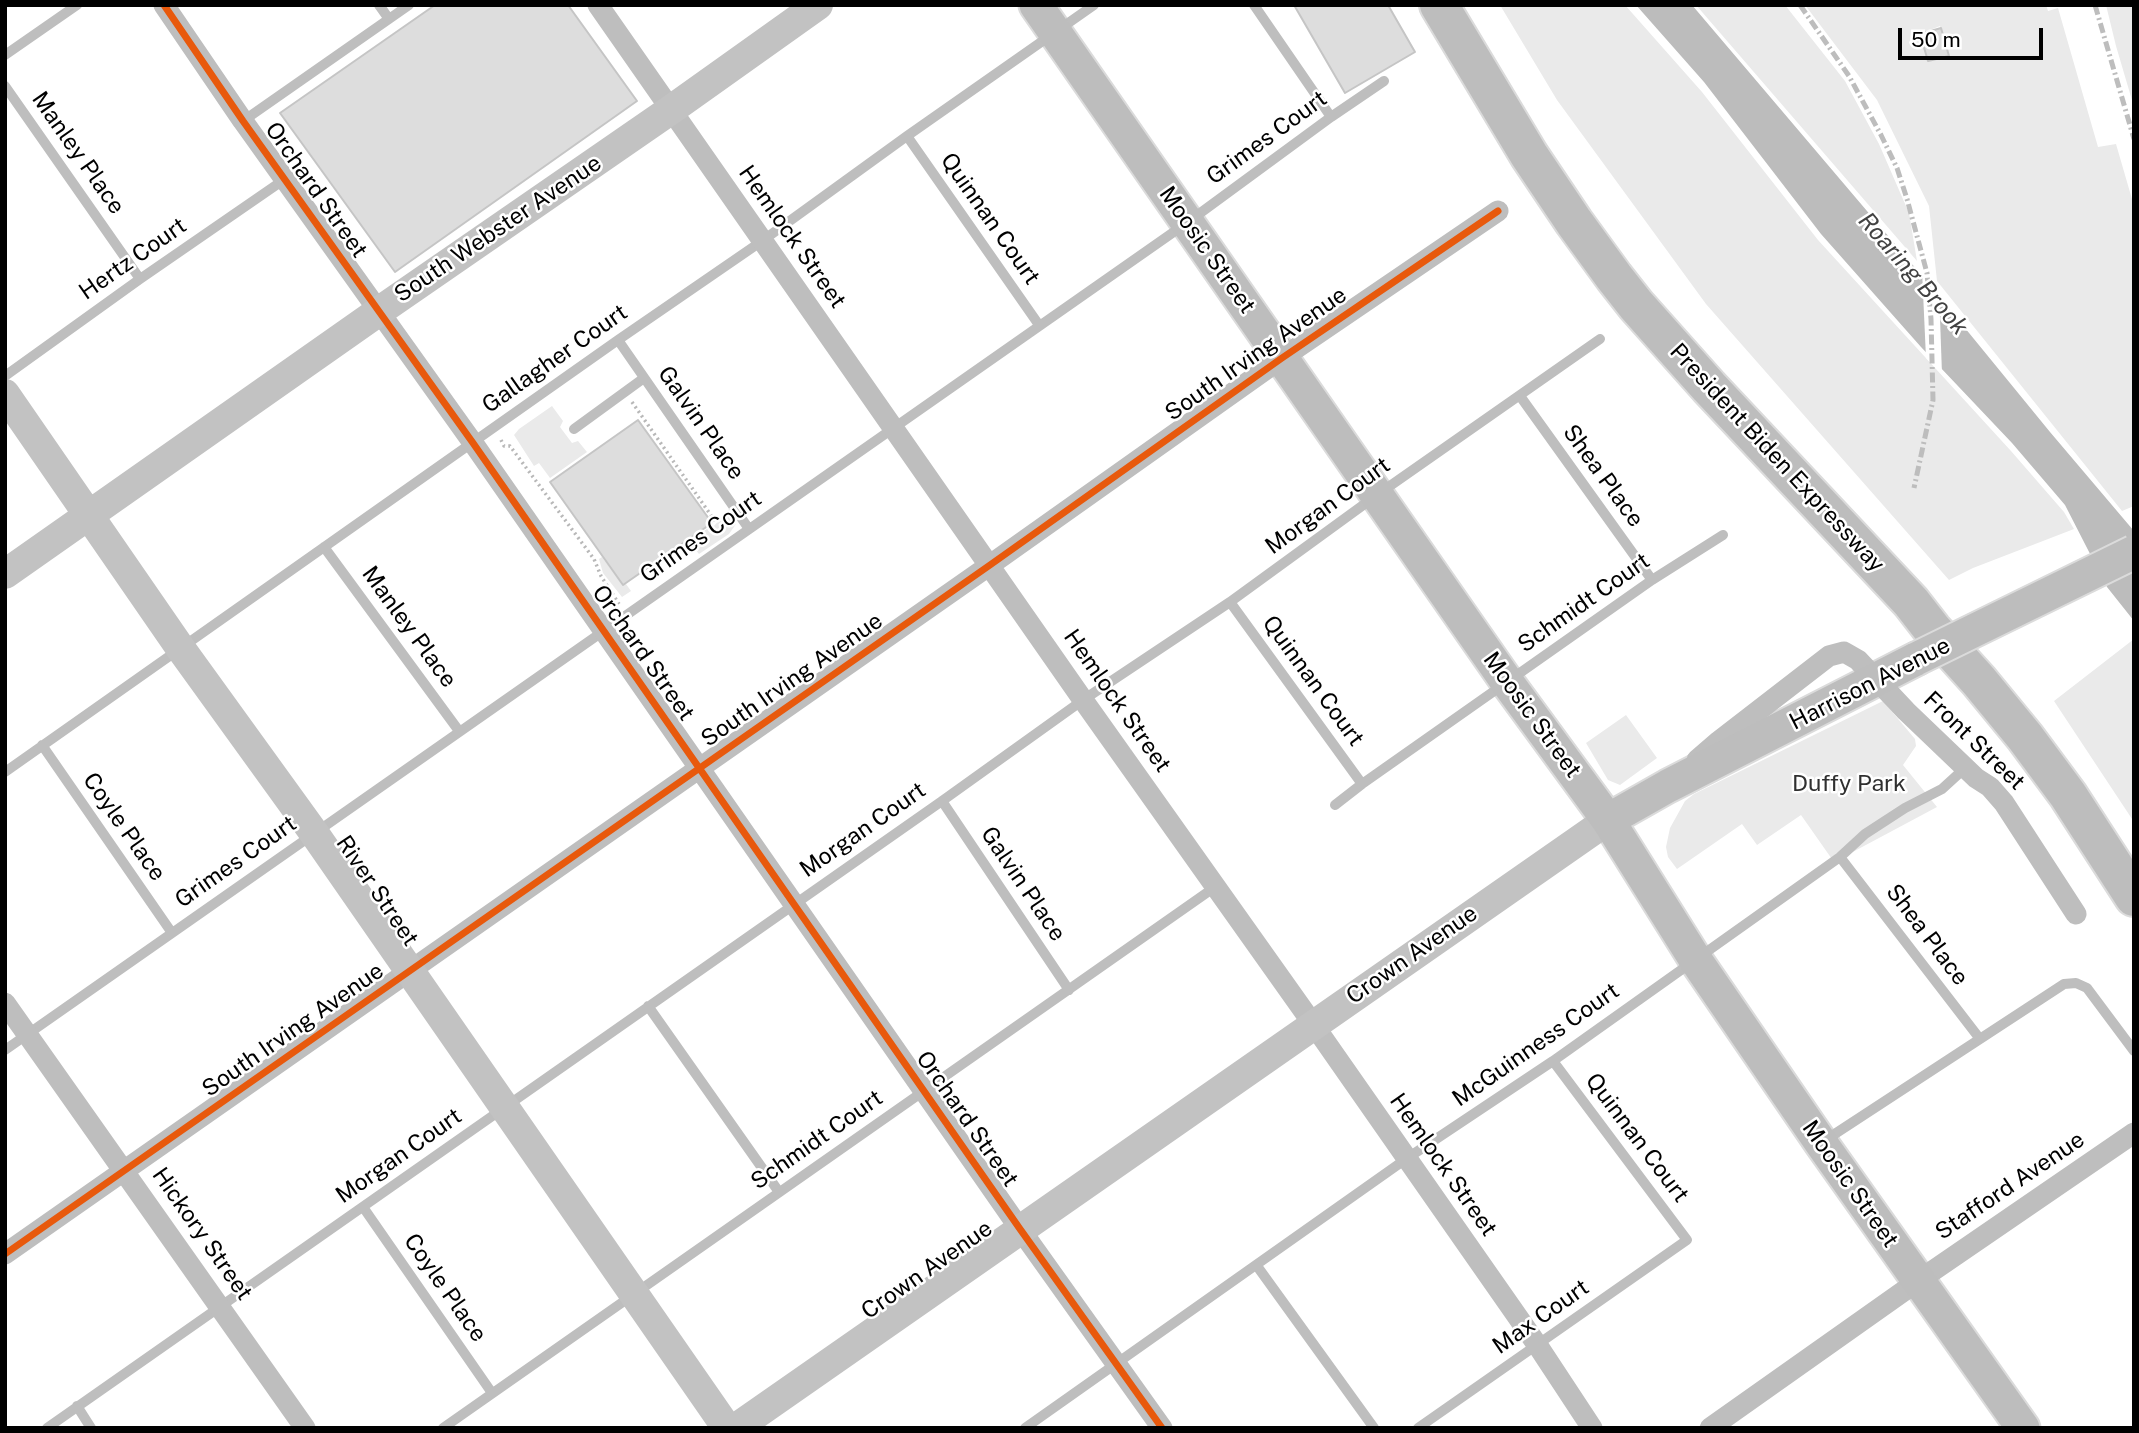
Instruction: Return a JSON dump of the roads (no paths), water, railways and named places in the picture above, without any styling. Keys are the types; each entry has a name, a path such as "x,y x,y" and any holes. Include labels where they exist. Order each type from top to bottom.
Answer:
{"highway":[{"name":"President Biden Expressway","path":"1439,5 1529,155 1621,286 1709,387 1911,602 1986,690 2025,737 2067,795 2134,897"},
{"name":"President Biden Expressway","path":"1463,5 1542,135 1647,280 1771,426 1938,598 2010,678 2076,764 2134,849"}],"main road":[{"name":"South Webster Avenue","path":"5,574 818,5"},
{"name":"Moosic Street","path":"1036,5 1507,682 1608,820 1695,959 2016,1425"},
{"name":"River Street","path":"5,394 727,1428"},
{"name":"Harrison Avenue","path":"1608,820 1668,786 1916,659 2134,552"},
{"name":"Crown Avenue","path":"736,1428 1608,820"}],"street":[{"name":"Orchard Street","path":"164,5 1162,1428"},
{"name":"Hemlock Street","path":"598,5 1538,1346 1592,1428"},
{"name":"South Irving Avenue","path":"5,1254 1282,358 1498,211"},
{"name":"Front Street","path":"1668,786 1719,741 1829,656 1844,652 1851,655 1878,680 1906,712 1965,768 1990,787 2004,803 2076,914"},
{"name":"Hickory Street","path":"5,1003 305,1428"},
{"name":"Stafford Avenue","path":"1710,1428 2134,1133"}],"lane":[{"path":"5,55 76,5"},
{"path":"379,5 389,19"},
{"path":"243,121 409,5"},
{"name":"Gallagher Court","path":"5,772 1094,5"},
{"path":"1254,5 1331,117"},
{"name":"Grimes Court","path":"5,1050 1188,222 1384,81"},
{"name":"Manley Place","path":"5,86 140,279"},
{"name":"Quinnan Court","path":"907,136 1039,326"},
{"name":"Hertz Court","path":"5,376 285,179"},
{"name":"Morgan Court","path":"47,1428 1083,700 1230,602 1600,339"},
{"name":"Galvin Place","path":"618,340 749,529"},
{"path":"574,429 644,378"},
{"name":"Shea Place","path":"1520,396 1652,580"},
{"name":"Schmidt Court","path":"1335,805 1652,580 1723,535"},
{"name":"Manley Place","path":"324,547 459,732"},
{"name":"Quinnan Court","path":"1230,602 1362,784"},
{"name":"Coyle Place","path":"42,746 172,933"},
{"name":"McGuinness Court","path":"1025,1428 1406,1159 1553,1061 1840,856 1866,834 1905,808 1942,789 1965,768"},
{"name":"Galvin Place","path":"942,801 1069,990"},
{"name":"Shea Place","path":"1840,856 1980,1039"},
{"name":"Schmidt Court","path":"443,1428 1215,887"},
{"path":"1821,1143 2064,984 2077,983 2087,988 2134,1051"},
{"path":"648,1006 779,1192"},
{"name":"Quinnan Court","path":"1553,1061 1687,1240"},
{"name":"Coyle Place","path":"363,1207 492,1393"},
{"name":"Max Court","path":"1418,1428 1687,1240"},
{"path":"1257,1266 1374,1428"},
{"path":"77,1406 91,1428"}],"water":[{"name":"Roaring Brook","path":"1636,5 1692,5 2134,531 2134,621 2107,587 2065,505 1821,234 1704,82"}],"railway":[{"path":"1800,5 1849,76 1897,168 1927,273 1933,400 1914,488"},
{"path":"2095,5 2134,139"}],"park label":[{"name":"Duffy Park","path":"1849,784"}]}
